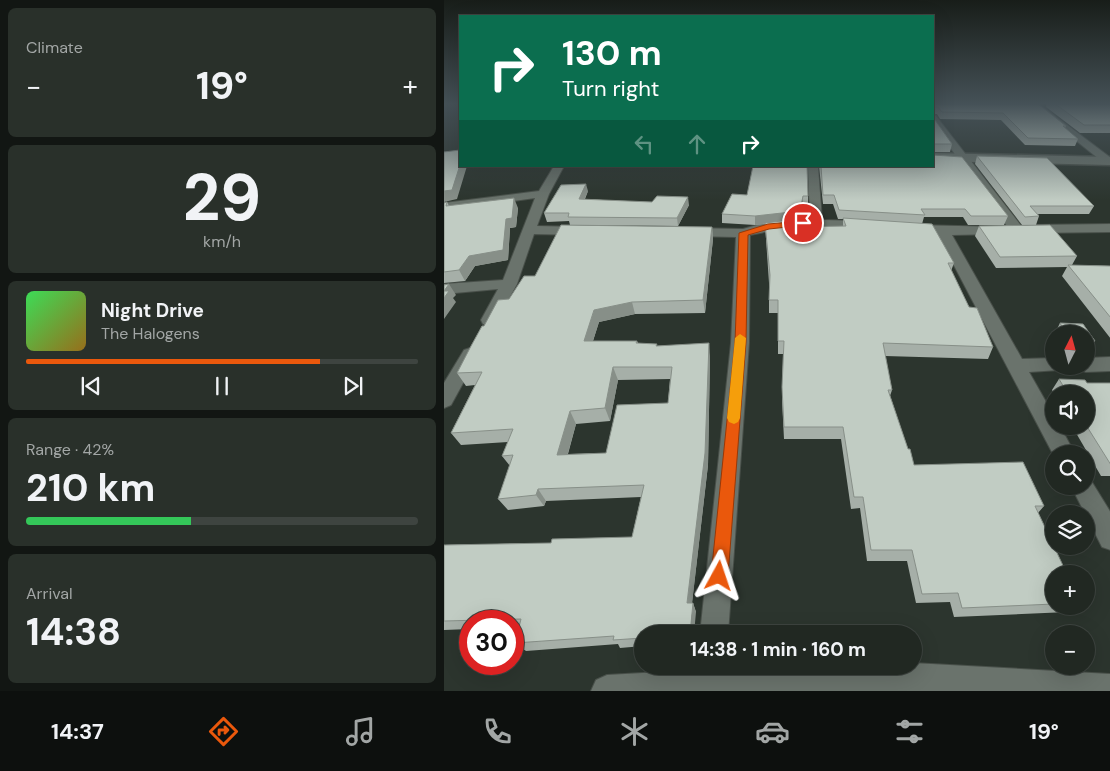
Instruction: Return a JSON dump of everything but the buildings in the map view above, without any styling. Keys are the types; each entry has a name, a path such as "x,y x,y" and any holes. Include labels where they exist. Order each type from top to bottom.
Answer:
{"street":[{"path":"946,135 1017,230"},
{"path":"1075,135 1109,161"},
{"path":"934,157 1109,161"},
{"path":"444,400 509,284 543,194 558,167"},
{"path":"813,167 816,222"},
{"path":"444,207 543,194"},
{"path":"675,232 743,233 768,226 816,222 874,225"},
{"path":"904,228 943,231 1110,228"},
{"path":"529,230 597,231"},
{"path":"943,231 1059,445"},
{"path":"715,625 740,342 743,233"},
{"path":"444,289 509,284"},
{"path":"1095,364 1110,364"},
{"path":"1017,366 1045,365"},
{"path":"1087,495 1110,538"},
{"path":"607,691 710,676 867,676 1110,690"}],"slow traffic":[{"path":"734,418 740,338"}],"route":[{"path":"719,576 740,342 743,233 768,226 803,223"}]}
